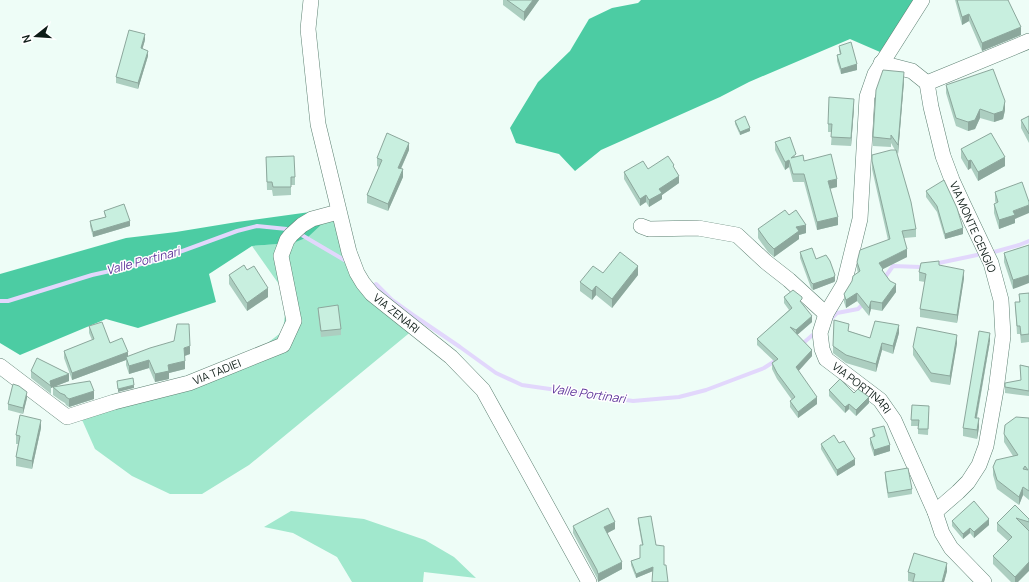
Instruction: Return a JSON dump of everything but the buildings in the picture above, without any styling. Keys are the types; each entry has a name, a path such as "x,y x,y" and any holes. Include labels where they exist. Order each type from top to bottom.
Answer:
{"street":[{"name":"VIA ZENARI","path":"311,0 308,29 318,124 338,212 352,261 363,283 372,294 451,357 483,390 589,582"},
{"name":"VIA PORTINARI","path":"922,0 874,74 867,96 860,219 844,284 826,314 820,333 822,349 826,359 880,400 894,420 935,512 942,533 951,548 984,582"},
{"path":"881,63 912,72 927,83 1029,41"},
{"name":"VIA MONTE CENGIO","path":"927,83 931,107 943,156 952,180 991,263 1001,300 1003,336 996,390 986,446 978,465 968,482 935,512"},
{"name":"VIA TADIEI","path":"0,366 67,417 114,402 189,383 283,345 294,321 281,256 287,240 291,234 302,225 317,218 338,212"},
{"path":"641,226 650,229 698,228 737,235 826,314"}],"green space":[{"path":"641,0 915,0 880,52 850,39 749,82 720,97 601,150 575,171 559,154 516,143 510,128 538,82 570,51 589,19 612,8 638,3"},
{"path":"339,208 353,259 375,293 413,330 249,465 202,494 170,494 132,476 95,449 79,413 256,352 283,331 286,304 283,290 252,246 293,243"},
{"path":"339,208 308,237 293,243 252,246 209,274 216,302 138,328 106,319 20,355 0,343 0,274 126,238"},
{"path":"291,511 364,519 425,540 454,557 476,578 424,572 423,582 352,582 337,557 293,533 264,527"}],"waterway":[{"name":"Valle Portinari","path":"0,301 8,301 92,275 155,261 237,231 257,226 287,229"},
{"name":"Valle Portinari","path":"300,234 346,261"},
{"name":"Valle Portinari","path":"994,252 1029,241"},
{"name":"Valle Portinari","path":"934,264 977,255"},
{"name":"Valle Portinari","path":"883,280 893,266 925,266"},
{"name":"Valle Portinari","path":"376,284 392,300 496,373 522,385 633,401 679,397 706,390 764,368 775,361"},
{"name":"Valle Portinari","path":"830,320 837,313 858,309 865,302"},
{"name":"Valle Portinari","path":"801,345 816,332"}]}
